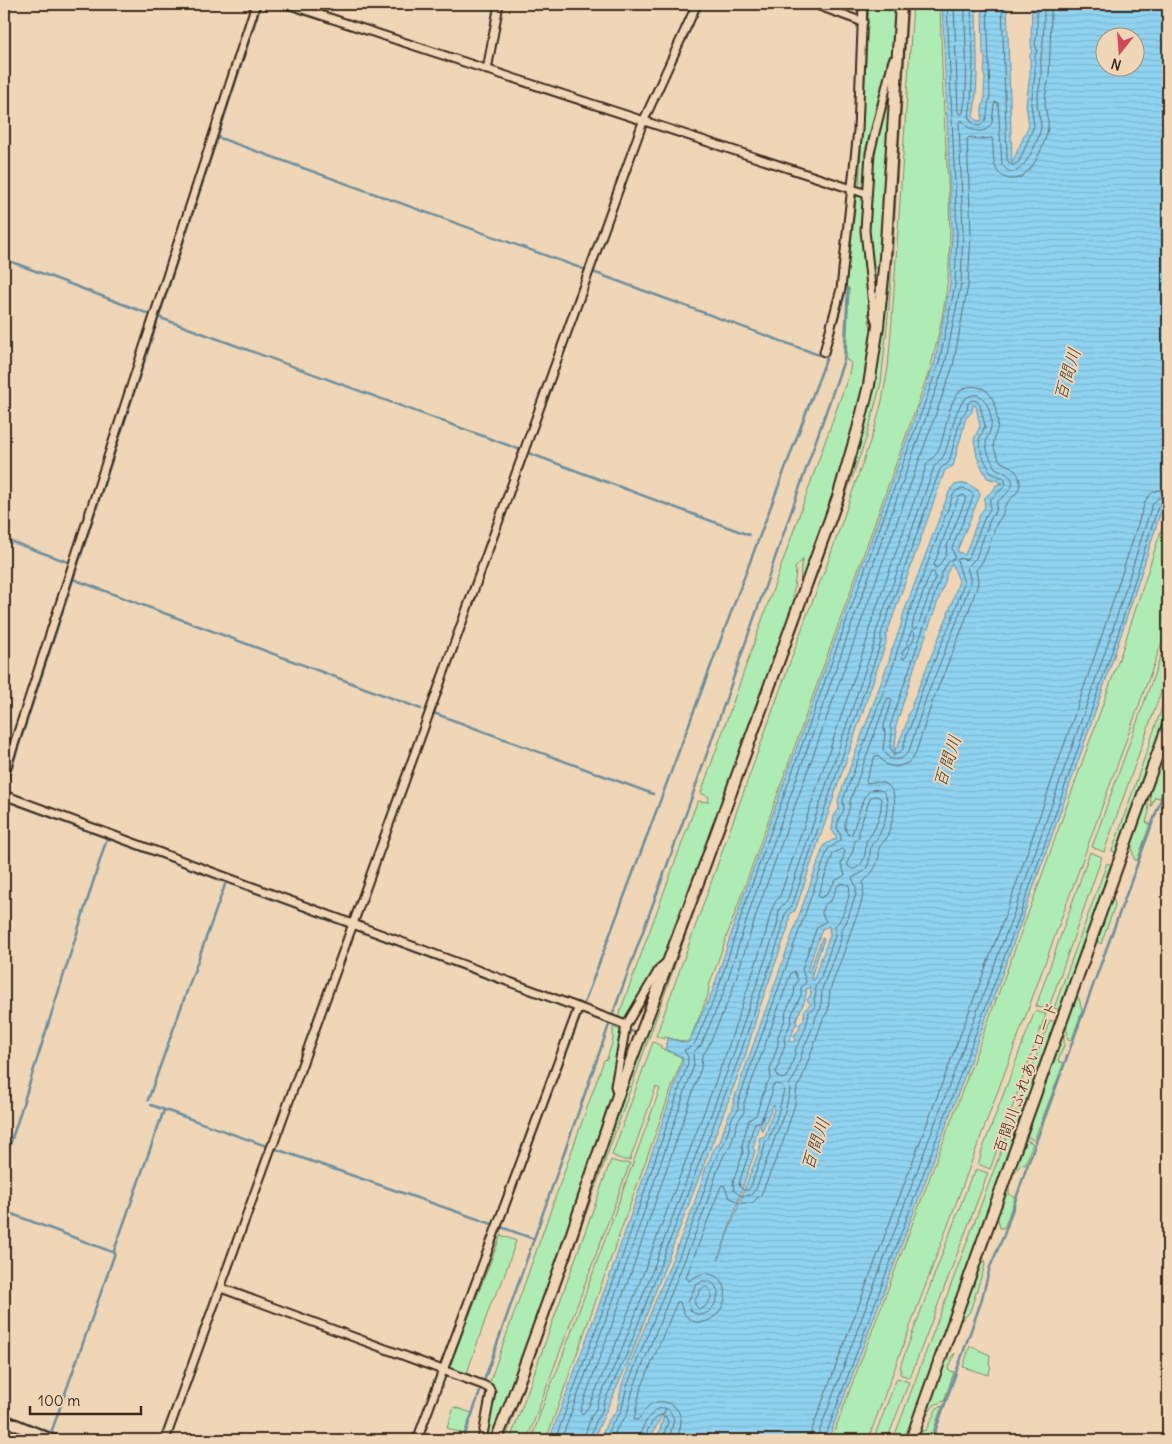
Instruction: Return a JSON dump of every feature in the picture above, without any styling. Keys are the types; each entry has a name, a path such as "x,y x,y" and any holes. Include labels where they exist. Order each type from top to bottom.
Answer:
{"street":[{"path":"4,775 256,4"},
{"path":"287,4 867,194"},
{"path":"487,68 499,4"},
{"path":"165,1440 645,121 697,4"},
{"path":"814,4 862,22"},
{"path":"824,352 840,297 854,189 864,4"},
{"path":"496,1440 565,1254 618,1095 838,497 860,420 878,326 885,258 901,4"},
{"path":"878,326 874,315 865,230 870,154 893,60 898,60"},
{"name":"百間川ふれあいロード","path":"911,1440 1168,724"},
{"path":"4,795 579,1011 626,1025"},
{"path":"618,1095 615,1086 626,1025 660,968 667,962"},
{"path":"417,1440 445,1371 579,1011"},
{"path":"221,1288 489,1388 491,1392 482,1440"},
{"path":"4,1420 52,1440"}],"green space":[{"path":"869,4 897,4 894,51 887,62 887,73 866,184 859,188"},
{"path":"905,4 908,4 889,308 881,383 866,439 808,599 806,598 869,403"},
{"path":"913,4 940,4 950,246 946,290 934,354 709,986 708,995 691,1037 687,1042 665,1037 664,1039 656,1036 807,615 828,562 875,427 882,401 888,367 892,320"},
{"path":"893,75 876,309 868,229 873,153"},
{"path":"857,193 865,200 870,290 869,321 873,334 866,378 853,435 834,498 800,593 803,559 795,568 793,597 795,602 743,751 664,960 654,967 627,1019 617,1020 697,802 708,802 709,797 701,793 849,374 851,364 846,360 849,288 846,287"},
{"path":"1168,509 1168,606 1164,617 1166,631 868,1440 831,1440 1036,892 1124,645"},
{"path":"802,606 805,608 505,1440 501,1440 621,1098"},
{"path":"1168,636 1168,672 1104,852 1092,847"},
{"path":"1168,690 1168,710 1117,853 1112,851"},
{"path":"1168,737 1168,775 1160,798 1155,797 1151,807 1150,788"},
{"path":"1147,797 1149,812 1146,822 1150,824 1137,861 1134,859 1131,841"},
{"path":"1090,852 1102,857 1048,1010 1036,1006"},
{"path":"1107,863 1111,865 1060,1010 1054,1008"},
{"path":"1112,892 1115,905 1101,944 1096,941 1096,938"},
{"path":"1075,998 1079,998 1082,1011 1070,1040 1068,1039 1066,1023"},
{"path":"1035,1011 1046,1014 990,1169 978,1164 980,1156"},
{"path":"1050,1020 1055,1022 906,1440 893,1440"},
{"path":"613,1027 622,1031 610,1087 614,1099 518,1374 491,1440 484,1440 489,1384 604,1060 607,1059 613,1040"},
{"path":"1062,1032 1064,1034 1064,1045 1058,1061 1064,1063 1034,1140 1025,1136"},
{"path":"653,1042 682,1058 681,1062 546,1440 531,1440 660,1089 656,1087 630,1160 623,1160 612,1155"},
{"path":"1024,1139 1033,1143 1025,1165 1021,1164 1011,1177"},
{"path":"611,1160 620,1163 630,1163 527,1440 510,1440"},
{"path":"976,1169 988,1173 910,1378 900,1374 901,1364 971,1177 973,1177"},
{"path":"1009,1182 1009,1194 1015,1198 1004,1228 1000,1228 997,1215"},
{"path":"501,1235 516,1241 501,1285 491,1303 467,1373 470,1374 469,1378 448,1370"},
{"path":"983,1253 985,1265 971,1308 969,1313 957,1325"},
{"path":"970,1346 990,1355 989,1365 991,1367 988,1375 963,1367"},
{"path":"955,1353 948,1370 954,1372 944,1401 934,1405 922,1423 944,1364"},
{"path":"897,1378 909,1382 887,1440 873,1440"},
{"path":"942,1406 930,1440 917,1440 920,1432 926,1430 937,1408"},
{"path":"454,1407 472,1413 464,1434 447,1428"}],"water":[{"name":"百間川","path":"942,4 976,4 977,75 973,117 978,121 982,120 982,108 985,97 982,5 1007,4 1012,163 1029,125 1026,105 1032,50 1032,4 1168,4 1168,505 1166,509 1162,508 1124,626 1043,860 959,1092 828,1440 657,1440 666,1408 649,1440 600,1440 607,1422 617,1410 622,1384 692,1210 707,1165 714,1149 720,1142 728,1116 733,1109 733,1102 824,845 837,838 832,830 834,816 839,809 838,800 889,661 903,615 949,492 954,485 966,483 978,490 980,495 957,551 965,555 980,514 985,507 984,499 996,485 1003,483 987,478 977,457 974,439 980,426 976,406 973,405 972,412 966,418 953,466 945,470 886,636 886,643 795,911 790,913 788,928 758,1012 745,1057 630,1358 593,1440 549,1440 613,1267 683,1061 682,1057 665,1049 668,1038 685,1043 689,1042 713,990 742,900 935,361 950,284 952,232","holes":["952,563 959,581 893,757 897,731 895,729 914,668 946,575","829,926 830,935 813,981 811,977 824,939 822,938 809,972 807,971 822,929","810,986 811,994 807,1000 811,1005 805,1009 804,1020 794,1035 796,1040 792,1042 789,1040 795,1025 798,1024 796,1022 797,1018 806,997 806,989","773,1105 775,1106 765,1136 759,1138 760,1148 718,1260 755,1151 753,1148 757,1130 764,1115 760,1127 762,1131"]}],"waterway":[{"path":"240,4 251,7"},
{"path":"4,791 261,4"},
{"path":"298,4 408,40"},
{"path":"649,117 702,4"},
{"path":"864,55 867,4"},
{"path":"546,402 647,122"},
{"path":"217,137 586,270"},
{"path":"580,1014 827,357 844,296 857,168"},
{"path":"4,259 149,314"},
{"path":"593,272 819,355"},
{"path":"612,1016 688,808 844,360 848,289 845,288"},
{"path":"158,317 521,450"},
{"path":"526,452 749,535"},
{"path":"4,539 68,562"},
{"path":"73,579 421,709"},
{"path":"431,712 653,794"},
{"path":"932,1440 981,1302 990,1267 1004,1235 1025,1172 1168,780"},
{"path":"4,800 621,1028"},
{"path":"4,1164 107,838"},
{"path":"357,923 375,872"},
{"path":"148,1100 226,882"},
{"path":"452,1357 581,1014"},
{"path":"484,1381 609,1025"},
{"path":"631,1031 636,1033"},
{"path":"151,1105 269,1147"},
{"path":"114,1251 164,1110"},
{"path":"273,1148 495,1225"},
{"path":"225,1286 274,1149"},
{"path":"4,1211 115,1253 51,1433"},
{"path":"501,1227 534,1239"},
{"path":"223,1292 239,1298"},
{"path":"211,1324 223,1292"},
{"path":"463,1440 482,1386"},
{"path":"4,1414 69,1440"},
{"path":"4,1426 38,1440"}]}
